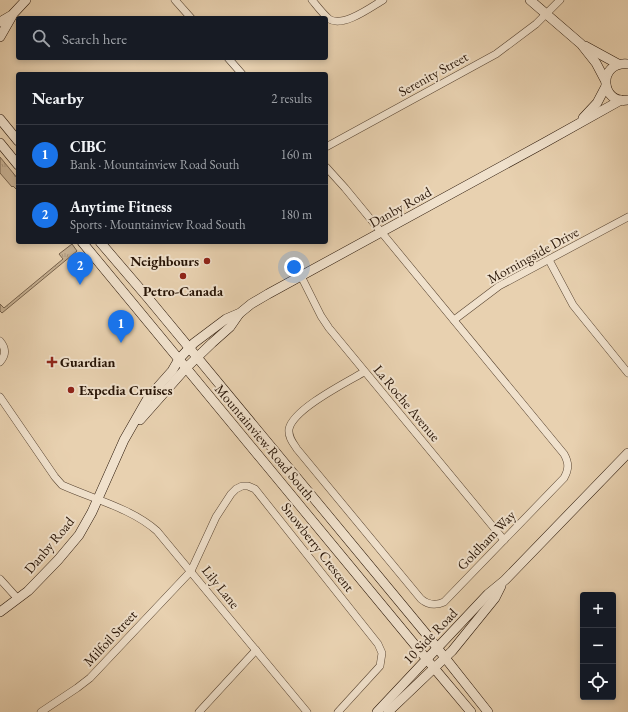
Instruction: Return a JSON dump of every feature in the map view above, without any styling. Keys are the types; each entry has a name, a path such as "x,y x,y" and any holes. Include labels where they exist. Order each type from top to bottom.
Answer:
{"main road":[{"path":"0,37 12,15 26,0"},
{"path":"530,0 580,44 596,63 611,96 626,100"},
{"path":"0,22 12,15"},
{"path":"580,44 624,64"},
{"name":"Danby Road","path":"575,126 597,103 610,70 624,64"},
{"name":"Danby Road","path":"124,440 153,404 186,368 230,327 240,313 251,304 575,126 626,100"},
{"path":"0,119 16,139"},
{"path":"0,143 16,163"},
{"name":"Mountainview Road South","path":"84,244 426,660 471,712"},
{"name":"Mountainview Road South","path":"102,244 438,648 488,712"},
{"name":"Danby Road","path":"0,612 28,591 69,547 85,526 124,440 148,398 172,372 179,359 189,348 226,319 240,313"},
{"name":"10 Side Road","path":"377,712 488,594 505,580 628,453"},
{"name":"10 Side Road","path":"388,712 452,651 495,598 505,580"}],"street":[{"path":"175,0 190,16"},
{"path":"312,0 327,16"},
{"path":"328,17 336,22 350,19 383,0"},
{"name":"Serenity Street","path":"328,145 496,54 536,24 560,0"},
{"path":"230,60 240,72"},
{"name":"Goldham Way","path":"328,169 564,454 568,463 568,471 564,478 444,602 440,604 432,605 424,602 291,441 289,431 292,424 309,406 364,372"},
{"name":"Morningside Drive","path":"454,320 499,286 628,217"},
{"path":"549,260 573,305 628,373"},
{"name":"La Roche Avenue","path":"301,276 321,316 329,328 504,540"},
{"path":"0,341 3,345 5,353 0,362"},
{"name":"Lily Lane","path":"0,397 54,477 62,485 130,513 151,526 165,540 307,712"},
{"name":"Snowberry Crescent","path":"191,571 216,516 231,494 242,486 248,486 255,489 378,644 382,652 380,666 338,712"},
{"name":"Milfoil Street","path":"40,712 78,688 90,678 191,571"},
{"path":"0,579 18,600"},
{"path":"199,712 256,650"}],"green space":[{"path":"0,157 16,177 16,189 13,186 12,187 0,173"},
{"path":"72,244 77,251 2,313 0,311 0,304 4,308 63,259 59,254"}],"place":[{"name":"Neighbours","path":"207,261"},
{"name":"Petro-Canada","path":"183,276"},
{"name":"Anytime Fitness","path":"80,285"},
{"name":"CIBC","path":"121,343"},
{"name":"Guardian","path":"52,362"},
{"name":"Expedia Cruises","path":"71,390"}]}
